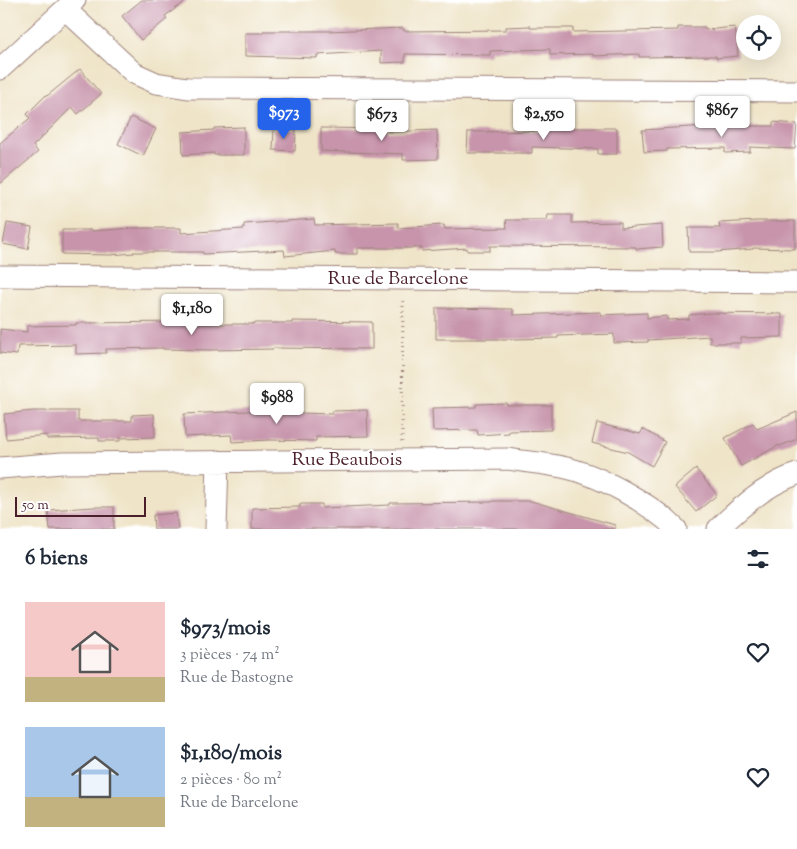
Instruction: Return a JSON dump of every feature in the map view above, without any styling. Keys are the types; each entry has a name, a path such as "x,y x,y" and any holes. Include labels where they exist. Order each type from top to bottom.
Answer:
{"street":[{"path":"0,70 70,4 134,73 156,83 188,88 797,90"},
{"name":"Rue de Barcelone","path":"0,276 797,282"},
{"name":"Rue Beaubois","path":"0,468 62,463 218,460 508,459 564,467 607,482 642,503 676,529"},
{"path":"216,529 218,460"},
{"path":"718,529 742,506 787,477 797,474"}],"path":[{"path":"402,460 403,279"}],"building":[{"path":"142,0 188,0 165,16 167,19 141,40 122,16"},
{"path":"506,27 573,28 573,32 678,30 678,27 705,27 705,30 735,27 736,56 716,58 716,56 639,57 639,54 550,55 550,49 490,51 490,55 405,54 405,62 381,63 381,51 317,55 317,58 245,56 245,33 263,33 263,31 403,28 404,31 506,30"},
{"path":"80,69 101,94 78,114 72,107 33,146 38,152 0,184 0,143 30,118 27,114 46,95"},
{"path":"131,117 156,129 143,156 118,144"},
{"path":"773,122 797,124 795,149 750,147 750,152 725,153 725,148 667,149 667,151 644,152 642,130 707,126 773,126"},
{"path":"244,127 244,155 214,155 214,153 183,155 182,132"},
{"path":"321,128 388,129 388,132 437,130 438,159 403,160 403,154 321,151"},
{"path":"551,128 617,128 617,154 598,154 598,149 532,147 532,153 467,153 468,132 550,131"},
{"path":"274,129 296,130 295,151 273,150"},
{"path":"548,215 572,215 572,223 621,222 621,228 662,225 663,247 636,249 636,247 490,246 490,251 467,251 467,248 422,251 422,248 357,248 357,254 335,254 335,251 285,256 284,250 203,254 203,252 133,252 110,255 62,254 62,230 92,231 133,228 181,228 181,233 244,229 244,224 314,219 315,225 398,223 398,228 444,225 445,229 507,228 506,220 547,220"},
{"path":"795,221 795,249 753,248 717,252 689,252 688,228 720,228 719,223"},
{"path":"7,223 32,227 28,249 3,244"},
{"path":"436,308 513,309 513,315 601,312 601,315 647,313 647,318 667,316 667,320 689,319 689,315 710,313 782,314 782,337 741,338 741,343 710,343 710,336 614,343 614,334 558,336 558,338 436,339"},
{"path":"292,321 372,322 372,349 273,348 209,350 163,348 106,349 106,353 76,354 76,345 18,346 17,355 0,353 0,329 27,332 27,326 76,325 76,323 188,322 188,324 253,324 292,323"},
{"path":"507,403 507,405 551,405 551,430 509,431 509,433 478,435 477,430 433,431 432,408 476,407 476,404"},
{"path":"268,410 268,412 332,414 332,411 367,410 368,436 316,437 316,441 269,440 232,442 231,435 185,437 184,414"},
{"path":"33,411 78,411 78,421 132,421 132,415 154,414 155,437 120,438 120,441 99,441 99,438 47,439 47,435 6,439 4,414"},
{"path":"797,412 797,439 779,445 741,466 725,438 753,423 757,429"},
{"path":"597,423 640,434 643,429 665,442 652,466 628,452 592,443"},
{"path":"696,469 717,495 696,512 675,487"},
{"path":"531,501 615,525 615,529 252,529 252,508 300,507 300,504 322,504 322,508 390,505 390,503"},
{"path":"114,507 114,529 50,529 48,510"},
{"path":"176,513 178,529 154,529 153,515"}]}
